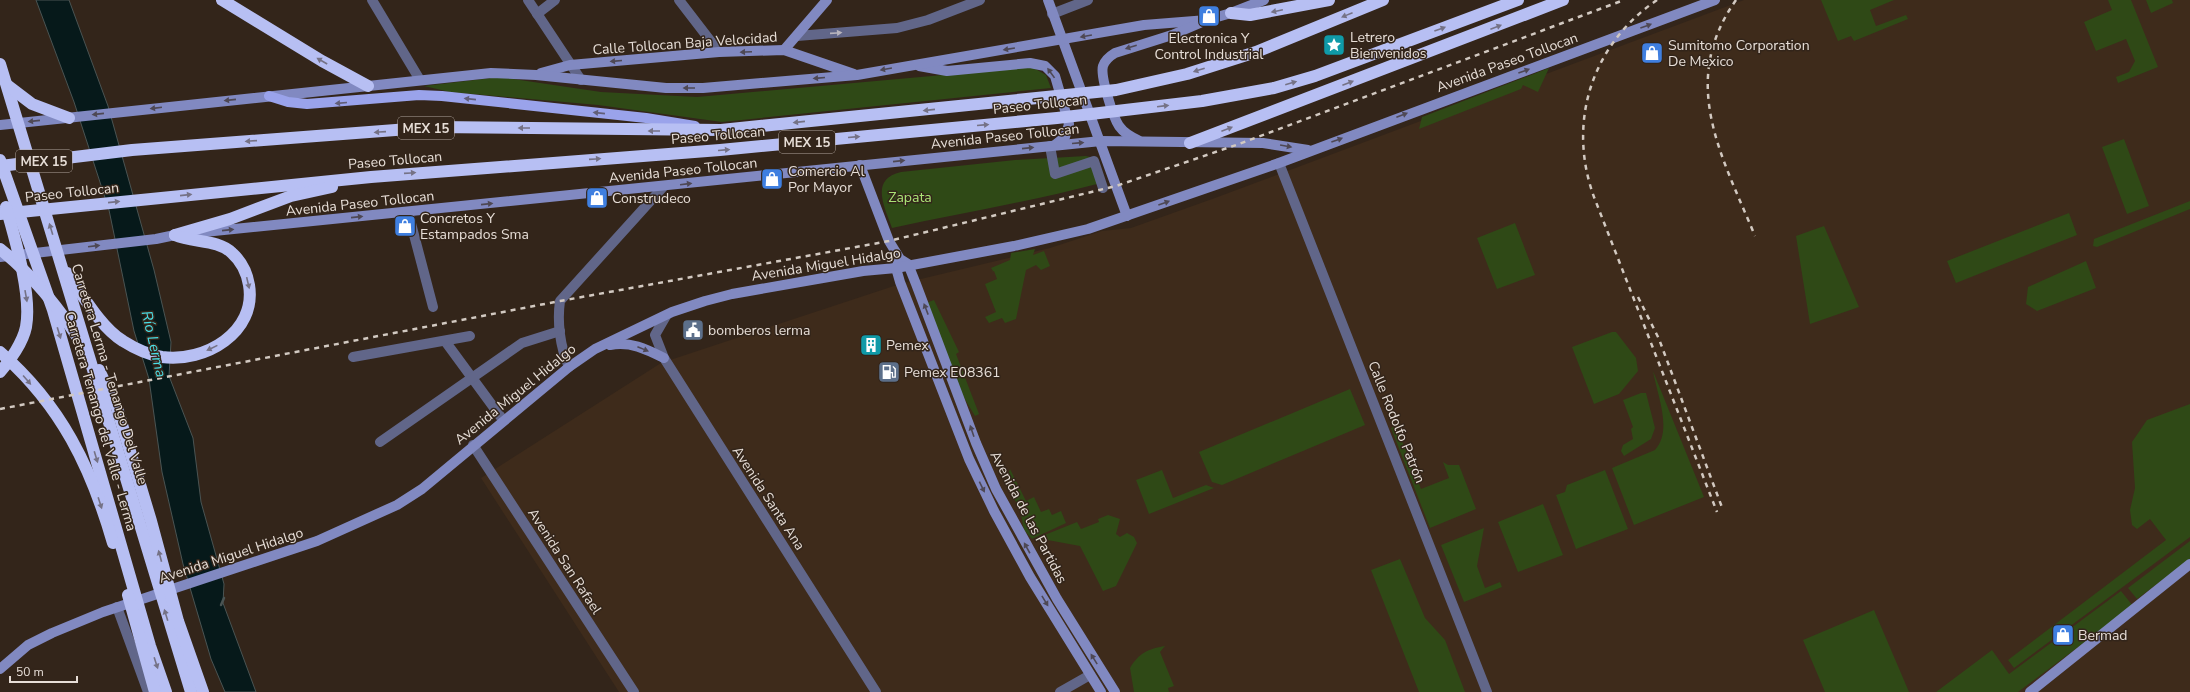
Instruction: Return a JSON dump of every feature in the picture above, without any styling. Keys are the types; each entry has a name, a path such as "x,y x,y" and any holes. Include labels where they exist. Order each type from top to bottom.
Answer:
{"highway":[{"path":"222,0 322,61 368,86"},
{"path":"1232,13 1250,15 1269,13 1329,0"},
{"name":"Paseo Tollocan","path":"0,166 132,150 435,127 721,130 1051,98 1116,90 1187,74 1256,52 1383,0"},
{"name":"Paseo Tollocan","path":"0,214 371,176 720,150 1058,118 1229,97 1274,88 1315,76 1518,0"},
{"path":"1190,142 1564,0"},
{"name":"Carretera Lerma - Tenango Del Valle","path":"0,64 191,692"},
{"path":"0,74 4,83 22,98 72,117"},
{"name":"Carretera Tenango del Valle - Lerma","path":"0,160 9,190 53,310 150,646 166,692"},
{"path":"175,235 230,219 291,196 371,176"},
{"path":"0,372 13,353 26,329 28,318 28,306 19,255 5,203 9,190"},
{"path":"62,266 110,330 123,341 150,354 175,357 203,352 224,342 242,324 249,307 250,290 246,273 232,252 219,245 185,240 175,235"},
{"path":"0,249 15,261 68,321 99,369 117,408 178,621 203,692"},
{"path":"0,352 13,364 50,406 72,438 95,488 155,692"}],"main road":[{"path":"784,50 826,0"},
{"path":"1048,0 1101,141 1127,216"},
{"path":"1140,141 1123,130 1114,116 1103,72 1106,60 1115,53 1172,35 1207,20 1232,13 1264,0"},
{"name":"Avenida Paseo Tollocan","path":"1127,216 1279,163 1308,150 1715,0"},
{"path":"0,125 491,73 536,75 666,88 703,88 857,75 1144,25 1207,20"},
{"name":"Calle Tollocan Baja Velocidad","path":"536,75 570,65 719,52 784,50 857,75"},
{"path":"915,64 936,70 947,71 1030,63 1045,66 1055,76 1069,124 1065,137 1053,145"},
{"path":"268,96 288,102 307,104 419,95 438,95 646,118 721,130"},
{"name":"Avenida Paseo Tollocan","path":"0,257 156,239 175,235 1101,141 1263,143 1308,150"},
{"name":"Avenida de las Partidas","path":"860,165 889,241 902,264 996,489 1053,593 1115,692"},
{"name":"Avenida Miguel Hidalgo","path":"0,669 28,645 60,630 117,607 317,541 397,505 422,489 503,420 594,349 698,303 732,294 1070,234 1127,216"},
{"name":"Avenida de las Partidas","path":"902,264 955,425 979,481 1015,551 1101,692"},
{"path":"594,349 626,344 640,347 664,358"},
{"path":"2030,692 2190,564"}],"street":[{"path":"372,0 420,80"},
{"path":"528,0 581,80"},
{"path":"537,14 555,0"},
{"path":"679,0 719,52"},
{"path":"797,36 897,28 928,20 980,0"},
{"path":"1052,14 1088,0"},
{"path":"1053,145 1056,174 1094,161 1103,188"},
{"name":"Calle Rodolfo Patrón","path":"1279,163 1488,692"},
{"path":"569,367 564,356 560,331 560,301 664,186"},
{"path":"408,212 433,307"},
{"name":"Avenida Santa Ana","path":"666,316 655,335 664,358 876,692"},
{"path":"380,442 472,379 522,342 560,331"},
{"path":"353,357 470,336"},
{"path":"445,341 503,420"},
{"name":"Avenida San Rafael","path":"473,445 634,692"},
{"path":"117,607 148,692"},
{"path":"1060,692 1090,675"}],"shaded area":[{"path":"1744,0 2190,0 2190,692 619,692 481,478 661,363 900,284 1050,248 1102,231 1131,228"}],"green space":[{"path":"1821,0 1894,0 1870,10 1876,26 1906,15 1908,19 1854,41 1851,36 1838,41"},
{"path":"2108,0 2131,0 2158,67 2118,83 2116,77 2129,72 2135,61 2126,39 2096,51 2084,22 2112,10"},
{"path":"2146,0 2172,0 2173,3 2151,13"},
{"path":"1032,67 1046,75 1051,88 722,122 598,105 450,92 424,86 500,77 601,92 697,97"},
{"path":"1549,68 1538,92 1523,85 1521,89 1419,129 1422,117"},
{"path":"2124,139 2149,206 2127,214 2102,147"},
{"name":"Zapata","path":"1090,157 1101,183 892,228 883,203 882,188 885,181 891,176 901,172 1015,160"},
{"path":"2190,201 2190,209 2097,247 2093,246 2094,239"},
{"path":"2069,213 2077,235 1956,283 1947,261"},
{"path":"1515,223 1535,275 1497,289 1477,238"},
{"path":"1824,226 1859,307 1810,324 1796,236"},
{"path":"1035,249 1033,255 1044,251 1050,266 1041,270 1036,265 1026,270 1016,319 1005,323 1002,318 989,323 985,317 996,312 985,284 997,279 994,271 991,272 993,271 991,268 1010,260 1011,253"},
{"path":"2086,261 2096,288 2037,311 2026,304 2028,287"},
{"path":"934,300 959,352 956,354 979,414 975,416 957,386 926,303"},
{"path":"1612,332 1616,332 1636,358 1638,371 1619,394 1594,404 1572,347"},
{"path":"1653,371 1704,497 1634,525 1612,468 1655,450 1660,442 1663,433 1662,412"},
{"path":"1350,389 1365,425 1222,485 1212,482 1199,452"},
{"path":"1641,393 1646,393 1655,428 1651,439 1624,456 1621,451 1623,445 1633,439 1631,429 1633,427 1623,400"},
{"path":"2190,404 2190,537 2014,668 2008,660 2166,540 2150,519 2137,529 2132,525 2130,510 2135,488 2132,442 2147,420"},
{"path":"1396,426 1421,489 1449,478 1443,462 1448,465 1459,465 1476,509 1430,528 1391,428"},
{"path":"1010,469 1026,501 1034,497 1041,512 1049,509 1052,515 1061,511 1066,523 1032,539 1024,530 1020,509 1005,483"},
{"path":"1162,470 1173,498 1206,485 1214,488 1149,514 1136,480"},
{"path":"1605,470 1628,529 1576,549 1556,495 1565,492 1567,485"},
{"path":"1543,504 1563,555 1518,572 1498,522"},
{"path":"1108,515 1120,519 1116,534 1120,537 1127,533 1134,537 1137,543 1116,586 1103,591 1080,546 1037,538 1077,522 1081,529 1099,522 1098,519"},
{"path":"1484,528 1477,566 1485,588 1500,582 1502,587 1464,602 1441,545"},
{"path":"2190,541 2190,559 2137,599 2128,588"},
{"path":"1400,559 1425,618 1445,640 1465,692 1419,692 1371,570"},
{"path":"2121,591 2133,606 2018,692 1936,692 1992,650 2009,674"},
{"path":"1874,610 1909,692 1825,692 1803,640"},
{"path":"1165,646 1160,652 1174,686 1168,688 1169,692 1134,692 1130,668 1133,663 1144,652"}],"water":[{"name":"Río Lerma","path":"36,0 69,0 108,106 154,270 171,342 169,376 193,438 201,502 224,584 223,603 256,692 225,692 211,659 183,564 162,472 149,379 134,331 109,210 74,102"}],"waterway":[{"path":"221,605 224,598"}],"railway":[{"path":"0,409 560,301 889,241 1116,186 1239,144 1624,0"},
{"path":"1657,0 1634,18 1616,39 1601,63 1591,88 1585,114 1583,141 1586,169 1594,197 1717,512"},
{"path":"1736,0 1719,30 1710,60 1708,90 1711,119 1719,148 1755,236"},
{"path":"1638,297 1659,339 1723,510"}],"place":[{"name":"Electronica Y Control Industrial","path":"1209,16"},
{"name":"Letrero Bienvenidos","path":"1334,45"},
{"name":"Sumitomo Corporation De Mexico","path":"1652,53"},
{"name":"Comercio Al Por Mayor","path":"772,179"},
{"name":"Construdeco","path":"597,198"},
{"name":"Concretos Y Estampados Sma","path":"405,226"},
{"name":"bomberos lerma","path":"693,330"},
{"name":"Pemex","path":"871,345"},
{"name":"Pemex E08361","path":"889,372"},
{"name":"Bermad","path":"2063,635"}]}
